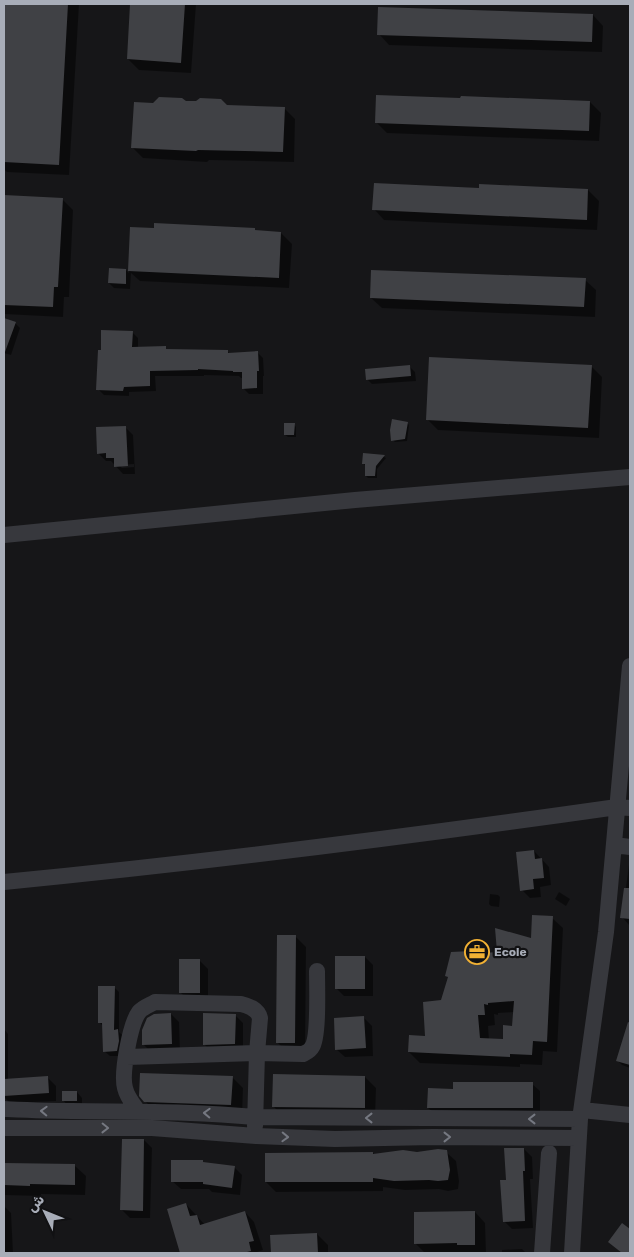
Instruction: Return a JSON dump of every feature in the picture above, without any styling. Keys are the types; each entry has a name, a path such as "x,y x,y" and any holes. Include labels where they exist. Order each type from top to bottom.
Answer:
{"street":[{"path":"4,535 345,501 630,477"},
{"path":"572,1253 581,1114 606,932 622,846 630,666"},
{"path":"4,882 139,869 624,808"},
{"path":"127,1057 257,1053 303,1054 308,1052 312,1049 316,1032 317,971"},
{"path":"138,1111 125,1088 123,1074 136,1019 144,1008 155,1002 248,1005 256,1011 260,1018 257,1053 256,1136"},
{"path":"4,1109 167,1111 255,1117 630,1115"},
{"path":"165,1130 167,1111"},
{"path":"4,1128 152,1128 256,1136 335,1139 433,1137 579,1138"},
{"path":"542,1253 549,1154"}],"building":[{"path":"4,4 68,4 59,165 4,162"},
{"path":"130,4 185,4 181,63 127,59"},
{"path":"378,7 593,14 592,42 377,35"},
{"path":"376,95 590,101 589,131 375,123"},
{"path":"159,97 182,98 186,101 196,101 200,98 221,99 227,105 285,107 283,152 131,148 134,102 153,103"},
{"path":"374,183 479,188 479,184 588,189 587,220 372,210"},
{"path":"4,195 63,198 58,287 54,287 53,307 4,305"},
{"path":"154,223 255,228 255,230 281,232 279,278 128,271 130,227 154,228"},
{"path":"109,268 126,269 126,284 108,283"},
{"path":"371,270 586,278 584,307 370,298"},
{"path":"4,318 16,322 5,352 4,352"},
{"path":"101,330 133,331 132,347 166,346 166,349 228,350 228,353 258,351 259,371 257,371 257,388 242,389 242,372 198,369 150,371 150,386 124,387 123,391 96,390 98,350 101,350"},
{"path":"429,357 592,365 588,428 426,420"},
{"path":"410,365 411,376 366,380 365,369"},
{"path":"392,419 408,422 405,439 391,441"},
{"path":"284,423 295,423 294,435 284,435"},
{"path":"126,426 128,466 114,467 114,458 106,458 106,453 97,454 96,427"},
{"path":"363,453 385,455 376,466 375,476 365,476 365,464 362,464"},
{"path":"534,850 535,859 542,858 544,878 533,879 534,889 520,891 516,852"},
{"path":"624,888 630,888 630,919 620,918"},
{"path":"532,915 553,916 547,1042 533,1041 532,1055 510,1054 510,1057 408,1052 409,1035 425,1036 423,1002 441,1000 448,977 445,976 451,952 471,951 471,954 497,952 495,928 531,938","holes":["514,1001 512,1026 503,1025 503,1039 480,1038 478,1015 485,1015 484,1004"]},
{"path":"277,935 296,935 295,1043 276,1043"},
{"path":"335,956 365,956 365,989 335,989"},
{"path":"179,959 200,959 200,993 179,993"},
{"path":"98,986 115,986 114,1030 118,1029 119,1041 117,1051 103,1052 102,1023 98,1023"},
{"path":"171,1013 172,1044 142,1045 142,1030 147,1018 154,1014"},
{"path":"203,1013 236,1014 235,1044 203,1045"},
{"path":"364,1016 366,1048 335,1050 334,1018"},
{"path":"628,1022 630,1023 630,1065 616,1061"},
{"path":"140,1073 233,1076 231,1105 144,1102 139,1096"},
{"path":"273,1074 365,1076 365,1108 272,1107"},
{"path":"48,1076 49,1093 4,1096 4,1079"},
{"path":"453,1082 533,1082 533,1108 427,1108 428,1088 453,1089"},
{"path":"62,1091 77,1091 77,1101 62,1101"},
{"path":"122,1139 144,1139 143,1211 120,1210"},
{"path":"504,1148 524,1148 525,1221 503,1222 500,1180 506,1180"},
{"path":"438,1149 447,1150 450,1170 448,1180 394,1181 373,1178 373,1182 265,1182 265,1153 373,1152 373,1154 403,1150 417,1152"},
{"path":"171,1160 203,1160 203,1162 235,1166 232,1188 203,1184 203,1182 171,1182"},
{"path":"4,1163 75,1164 75,1185 4,1185"},
{"path":"186,1203 190,1216 197,1215 200,1225 245,1211 254,1241 249,1242 251,1251 243,1253 180,1253 167,1209"},
{"path":"475,1211 475,1245 457,1245 457,1243 414,1244 414,1212"},
{"path":"622,1223 630,1229 630,1253 622,1253 608,1242"},
{"path":"317,1233 318,1253 271,1253 270,1235"}],"place":[{"name":"Ecole","path":"477,952"}]}
